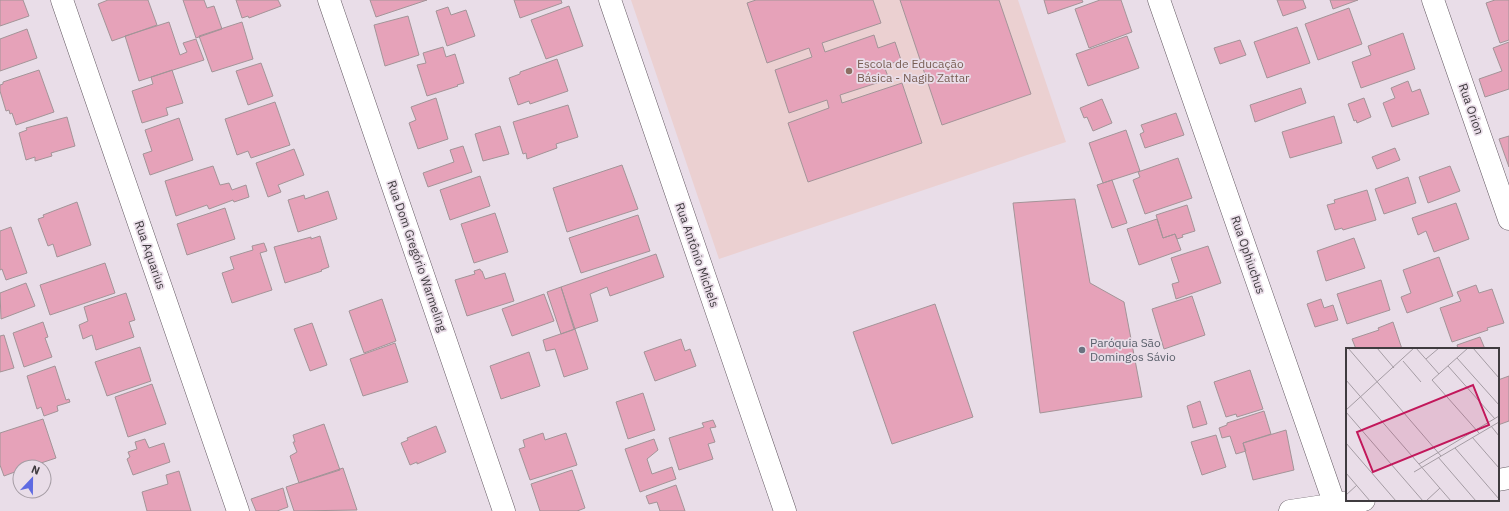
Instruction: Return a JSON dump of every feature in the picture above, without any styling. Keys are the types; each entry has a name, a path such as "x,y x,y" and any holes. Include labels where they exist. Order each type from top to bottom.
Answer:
{"street":[{"name":"Rua Aquarius","path":"62,0 238,511"},
{"name":"Rua Dom Gregório Warmeling","path":"329,0 504,511"},
{"name":"Rua Antônio Michels","path":"610,0 785,511"},
{"name":"Rua Ophiuchus","path":"1160,0 1336,508"},
{"name":"Rua Orion","path":"1433,0 1509,219"},
{"path":"1499,480 1509,478"},
{"path":"1290,511 1336,508 1360,501"}],"shaded area":[{"name":"Escola de Educação Básica - Nagib Zattar","path":"631,0 1018,0 1066,142 719,259"}],"building":[{"path":"0,0 23,0 29,16 0,26"},
{"path":"108,0 148,0 157,25 112,41 98,4"},
{"path":"183,0 204,0 207,8 214,6 222,29 196,38"},
{"path":"236,0 278,0 281,6 249,18 248,16 242,18"},
{"path":"370,0 427,0 376,17"},
{"path":"514,0 561,0 562,3 520,18"},
{"path":"756,0 873,0 881,23 822,43 825,52 874,35 878,48 895,42 901,60 884,66 889,79 840,95 842,103 902,83 922,143 808,182 788,123 829,108 827,100 789,113 775,70 812,57 809,48 767,63 747,3"},
{"path":"900,0 999,0 1031,94 942,125"},
{"path":"1044,0 1082,0 1083,2 1048,14"},
{"path":"1100,0 1121,0 1132,32 1089,48 1075,9"},
{"path":"1277,0 1303,0 1306,8 1283,16"},
{"path":"1330,0 1358,0 1333,9"},
{"path":"1495,0 1509,0 1509,40 1500,43 1486,3"},
{"path":"569,6 583,46 546,59 531,20"},
{"path":"448,7 451,15 466,10 475,36 447,46 436,11"},
{"path":"1349,8 1362,44 1318,60 1305,24"},
{"path":"408,16 419,55 385,66 374,25"},
{"path":"169,22 180,55 187,52 183,43 196,39 204,60 139,81 125,36"},
{"path":"242,22 253,59 212,72 199,36"},
{"path":"1297,27 1310,63 1267,78 1254,42"},
{"path":"27,29 37,58 0,71 0,39"},
{"path":"1403,33 1415,69 1361,88 1352,62 1371,55 1368,46"},
{"path":"1127,36 1139,68 1088,86 1076,54"},
{"path":"1240,40 1246,55 1220,64 1214,48"},
{"path":"1509,42 1509,89 1485,97 1479,79 1502,71 1493,48"},
{"path":"443,47 446,57 455,54 464,83 427,96 417,65 426,63 423,53"},
{"path":"557,59 568,91 530,104 529,101 518,105 509,78 520,74 520,72"},
{"path":"261,63 273,96 248,105 236,71"},
{"path":"39,70 54,112 16,125 12,113 10,114 9,110 6,111 0,91 0,85 3,84 3,82"},
{"path":"172,70 183,103 166,108 168,115 142,123 132,91 153,84 151,77"},
{"path":"1408,81 1412,92 1420,89 1429,114 1392,127 1383,103 1395,98 1391,88"},
{"path":"1301,88 1306,103 1255,122 1250,105"},
{"path":"436,98 448,139 418,149 409,123 416,120 411,107"},
{"path":"1364,98 1371,117 1357,123 1356,120 1354,121 1348,104"},
{"path":"1102,99 1112,123 1093,131 1087,117 1084,118 1080,108"},
{"path":"275,102 290,145 251,158 248,151 237,155 225,119"},
{"path":"568,105 578,137 556,144 557,148 527,159 526,153 523,154 513,122"},
{"path":"1176,113 1184,135 1145,148 1140,134 1144,132 1141,125"},
{"path":"1334,116 1342,143 1290,158 1282,132"},
{"path":"67,117 75,146 51,153 52,156 35,161 35,157 26,160 19,133 27,130 26,128"},
{"path":"179,118 193,160 150,175 143,154 152,151 145,130"},
{"path":"500,126 509,154 483,161 475,134"},
{"path":"1126,130 1140,171 1103,183 1089,143"},
{"path":"1509,136 1509,167 1499,139"},
{"path":"463,146 472,172 428,187 423,173 454,162 450,150"},
{"path":"1395,148 1400,160 1377,169 1372,157"},
{"path":"294,149 304,175 278,185 281,192 268,197 256,163"},
{"path":"1178,158 1192,198 1145,214 1133,180 1140,177 1138,172"},
{"path":"622,165 638,209 567,232 553,188"},
{"path":"213,166 220,185 229,183 232,190 246,185 249,197 234,202 233,200 209,209 207,205 176,216 165,181"},
{"path":"1450,166 1460,191 1428,203 1419,177"},
{"path":"480,176 490,206 450,220 440,190"},
{"path":"1408,177 1416,203 1384,214 1375,189"},
{"path":"1112,180 1127,223 1112,228 1097,185"},
{"path":"1367,190 1376,220 1343,230 1342,228 1335,230 1327,205 1335,203 1334,200"},
{"path":"328,191 337,219 298,232 288,200 304,195 305,199"},
{"name":"Paróquia São Domingos Sávio","path":"1075,199 1090,283 1124,302 1142,397 1040,413 1013,203"},
{"path":"77,202 91,245 57,257 53,244 48,246 38,219 44,217 43,215"},
{"path":"1456,203 1469,239 1434,252 1426,231 1418,235 1412,218"},
{"path":"1187,205 1195,231 1182,235 1183,237 1177,239 1175,234 1163,238 1156,215"},
{"path":"225,208 235,239 187,255 177,224"},
{"path":"495,213 508,252 474,263 461,224"},
{"path":"638,215 650,251 581,273 569,238"},
{"path":"1157,219 1163,238 1175,234 1181,250 1139,265 1127,229"},
{"path":"11,227 27,273 6,280 2,269 0,270 0,231"},
{"path":"320,236 329,267 321,270 322,271 285,283 274,247"},
{"path":"1354,238 1365,268 1326,281 1317,251"},
{"path":"264,243 267,251 260,253 272,290 232,303 222,273 234,269 230,257 253,250 252,246"},
{"path":"1208,246 1221,283 1176,299 1172,284 1179,282 1171,258"},
{"path":"656,254 664,277 610,296 607,287 590,294 598,321 574,329 561,287"},
{"path":"1439,257 1453,296 1407,313 1401,297 1411,293 1403,270"},
{"path":"105,263 115,293 50,315 40,285"},
{"path":"480,269 485,279 505,273 514,301 467,316 455,280 475,274 474,271"},
{"path":"1381,280 1390,310 1347,324 1337,294"},
{"path":"26,283 35,306 1,319 0,293"},
{"path":"1476,285 1479,293 1492,289 1504,323 1452,342 1440,308 1461,301 1457,292"},
{"path":"561,287 575,329 561,334 547,292"},
{"path":"126,293 135,320 129,322 134,337 96,350 92,335 83,339 79,325 88,321 84,307"},
{"path":"544,294 554,321 512,336 502,309"},
{"path":"1192,296 1205,335 1164,349 1152,309"},
{"path":"382,299 396,341 364,353 349,311"},
{"path":"1321,299 1324,308 1333,305 1338,320 1315,327 1307,304"},
{"path":"935,304 973,417 892,444 853,332"},
{"path":"43,322 48,337 45,338 52,357 24,367 13,333"},
{"path":"1393,322 1402,348 1356,348 1352,339 1379,330 1378,328"},
{"path":"312,323 327,365 310,371 294,329"},
{"path":"575,329 588,369 564,377 555,349 546,351 543,340"},
{"path":"4,335 14,368 0,372 0,336"},
{"path":"1480,337 1485,348 1458,348 1457,345"},
{"path":"681,339 685,351 690,349 696,366 655,381 644,352"},
{"path":"395,343 408,382 363,396 350,359"},
{"path":"140,347 151,381 107,396 95,362"},
{"path":"529,352 540,386 501,399 490,366"},
{"path":"55,366 66,400 69,399 70,402 57,406 58,411 44,416 41,407 37,409 27,376"},
{"path":"1250,370 1263,409 1237,417 1236,414 1226,417 1214,382"},
{"path":"1509,376 1509,421 1499,425 1499,380"},
{"path":"152,384 166,424 128,437 115,397"},
{"path":"643,393 655,430 628,439 616,402"},
{"path":"1200,401 1207,424 1193,428 1187,406"},
{"path":"1264,411 1271,434 1243,443 1246,451 1236,454 1230,436 1222,438 1219,428 1227,425 1227,423"},
{"path":"43,419 56,458 52,459 12,459 12,473 4,476 0,465 0,433"},
{"path":"713,420 716,427 710,428 715,442 708,444 713,459 679,470 669,438 704,427 702,423"},
{"path":"324,424 340,470 299,483 290,456 297,452 293,442 295,442 293,435"},
{"path":"436,426 446,452 417,464 417,462 410,465 401,443 408,440 407,438"},
{"path":"1286,430 1294,470 1253,480 1243,443"},
{"path":"543,433 545,440 566,433 577,465 530,480 519,449 525,447 523,440"},
{"path":"1216,435 1226,467 1202,475 1191,442"},
{"path":"145,439 149,448 164,443 170,462 133,475 127,459 130,457 128,452 137,449 135,442"},
{"path":"654,439 658,450 647,459 652,474 672,467 676,479 640,492 625,449"},
{"path":"343,468 357,510 294,511 286,487"},
{"path":"572,470 585,508 577,511 540,511 531,484"},
{"path":"179,471 191,511 147,511 142,492 168,484 166,475"},
{"path":"676,485 685,511 660,511 657,502 649,504 646,496"},
{"path":"283,488 288,507 277,511 256,511 251,499"}],"place":[{"name":"Escola de Educação Básica - Nagib Zattar","path":"849,71"},
{"name":"Paróquia São Domingos Sávio","path":"1082,350"}]}
